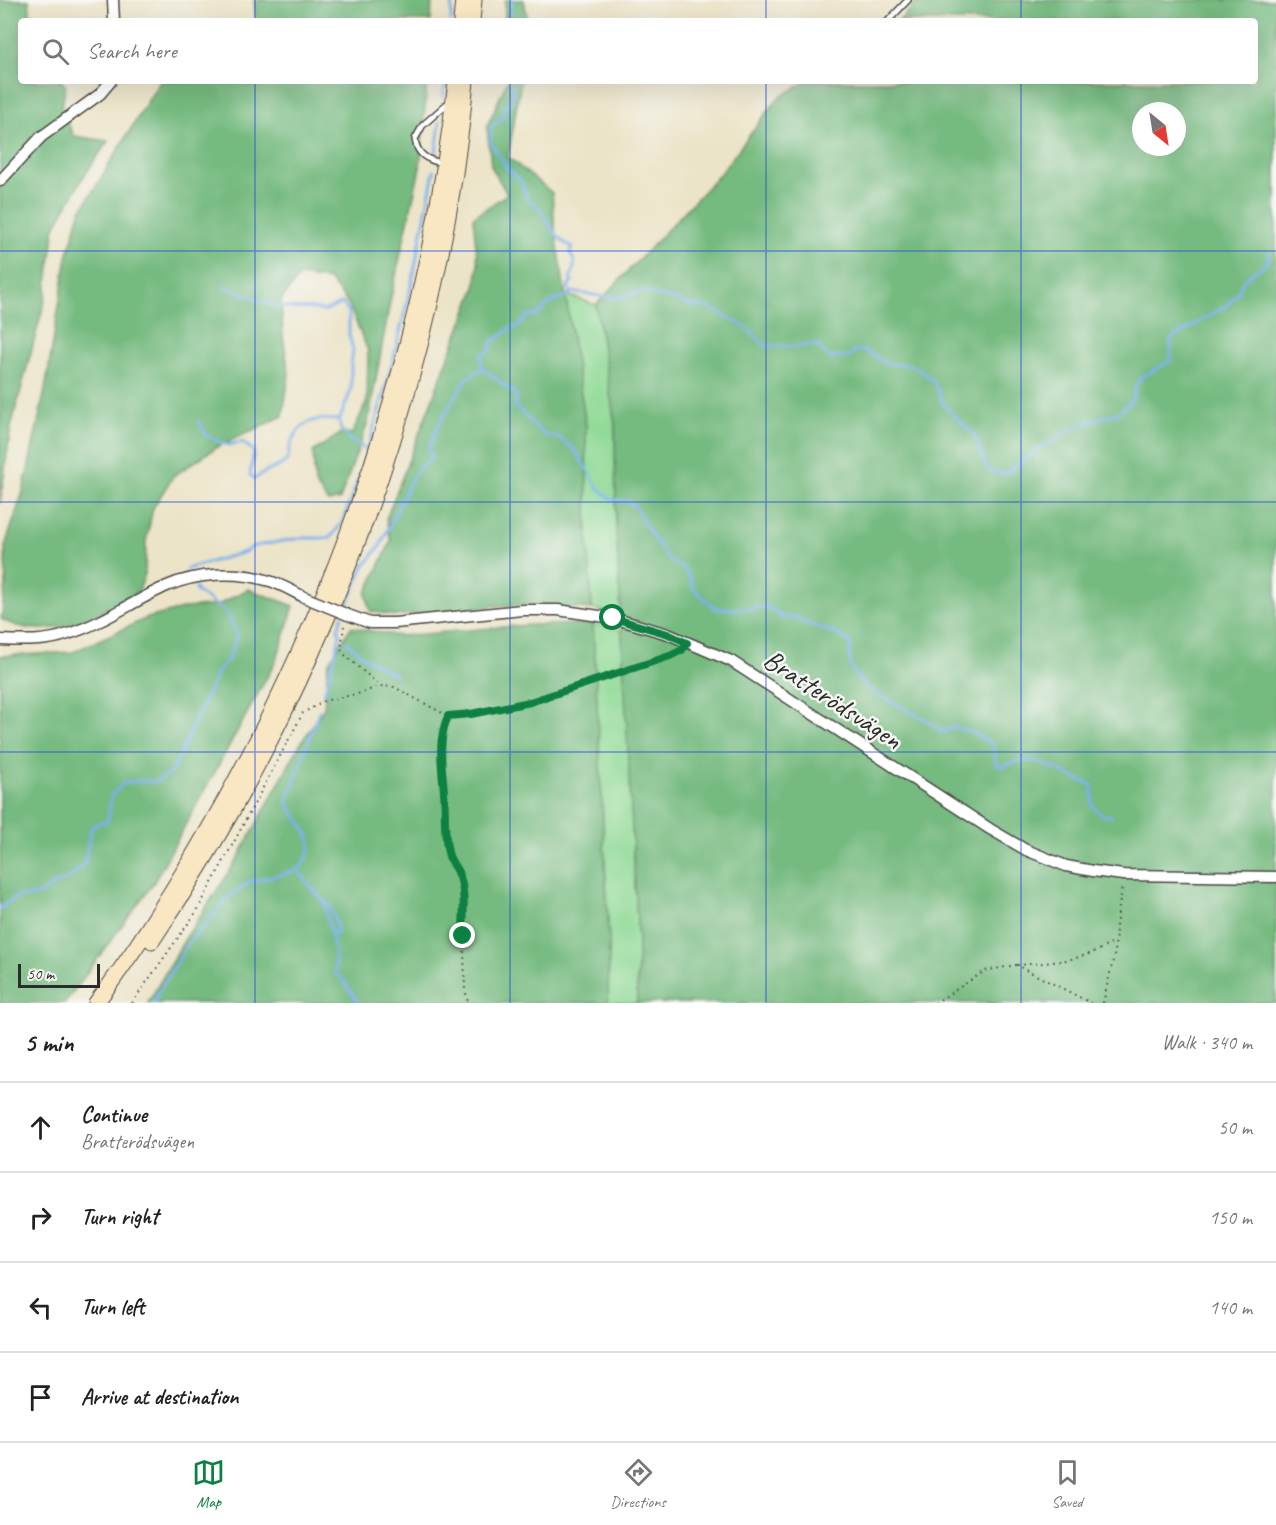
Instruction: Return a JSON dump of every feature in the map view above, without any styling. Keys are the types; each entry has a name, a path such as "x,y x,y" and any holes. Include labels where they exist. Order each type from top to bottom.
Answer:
{"main road":[{"path":"461,18 463,0"},
{"path":"472,18 474,0"},
{"path":"110,1003 199,868 261,758 296,688 353,555 396,430 424,326 442,245 456,84"},
{"path":"96,1003 150,926 229,793 286,682 338,560 385,427 414,323 450,165 465,84"}],"street":[{"path":"113,0 114,18"},
{"path":"0,180 41,137 100,94 108,84"},
{"name":"Bratterödsvägen","path":"0,640 31,641 66,635 105,620 168,585 196,577 235,574 267,580 370,623 395,623 522,610 558,610 613,618 668,634 731,661 943,799 1026,850 1066,866 1123,875 1276,877"}],"lane":[{"path":"891,18 908,0"},
{"path":"450,165 425,158 419,152 415,139 423,125 454,98"}],"path":[{"path":"348,615 343,628 341,649 380,686"},
{"path":"132,1003 197,911 303,714 324,701 361,693 380,686 394,687 448,716 471,714 530,702 670,656 682,650 687,643"},
{"path":"448,716 442,730 440,761 445,829 450,858 460,877 463,902 465,989 468,1003"},
{"path":"1103,1003 1115,952 1114,942 1122,899 1123,875"},
{"path":"935,1003 985,971 1016,965 1068,962 1095,953 1114,942"},
{"path":"1016,965 1090,1003"}],"green space":[{"path":"0,0 29,0 31,18 18,18 18,84 64,84 66,86 61,108 74,136 108,141 82,179 55,227 45,300 11,427 0,504"},
{"path":"254,0 432,0 431,18 256,18"},
{"path":"505,0 524,0 527,18 505,18"},
{"path":"919,0 1276,0 1276,1003 637,1003 638,941 616,524 615,424 596,305 719,175 778,98 802,84 1258,84 1258,18 902,18"},
{"path":"158,84 427,84 420,168 391,297 368,422 340,499 328,502 315,484 313,452 343,432 352,434 367,401 368,351 348,303 329,280 299,276 281,301 283,336 289,374 283,416 217,447 173,476 153,508 146,541 145,574 139,591 73,624 36,629 1,619 6,585 5,546 23,492 45,390 67,257 80,212"},
{"path":"506,84 520,84 508,157 552,193 555,228 586,426 587,525 592,609 524,605 494,606 396,616 370,611 366,594 391,541 386,519 475,289 478,265 473,217 507,194 491,166 487,126"},
{"path":"565,294 596,305 615,424 616,524 621,614 592,609 587,525 586,426"},
{"path":"248,589 294,606 276,661 154,882 65,1003 0,1003 0,656 73,652 147,618 186,608 218,605"},
{"path":"593,624 622,630 638,941 637,1003 608,1003 609,941"},
{"path":"593,624 609,942 608,1003 148,1003 185,939 237,860 299,746 324,708 328,664 351,627 400,636 526,625"}],"waterway":[{"path":"451,18 452,0"},
{"path":"510,18 512,0"},
{"path":"443,97 445,84"},
{"path":"345,610 363,568 380,546 411,480 419,468 432,456 429,451 430,445 440,422 465,380 482,368 481,355 490,351 492,342 508,329 519,326 527,316 537,315 551,302 568,296 570,292 568,286 572,282 570,279 574,266 570,253 572,247 558,237 540,209 527,199 521,181 507,168 490,142 491,127 503,117 505,106 511,102 512,84"},
{"path":"436,153 440,121"},
{"path":"186,569 245,552 254,546 301,538 330,538 342,523 363,466 393,361 413,277 434,171"},
{"path":"570,292 616,298 644,291 692,306 708,307 744,326 766,346 812,344 820,347 829,358 849,357 856,351 864,350 888,364 910,365 923,372 934,382 943,403 975,435 986,468 994,473 1006,474 1043,446 1082,424 1118,413 1133,399 1135,388 1141,377 1171,361 1171,339 1227,305 1239,292 1241,284 1250,274 1266,264 1270,252"},
{"path":"225,286 281,307 324,311 343,303 349,312 349,335 353,350 351,390 339,421 341,430 351,440 367,450"},
{"path":"482,368 517,395 515,406 544,435 558,437 575,450 599,489 612,500 628,501 635,507 669,560 684,568 693,589 716,609 758,607 773,609 781,618 796,617 803,622 839,635 850,643 850,663 857,677 879,695 919,716 942,732 955,727 990,742 994,749 996,764 1001,767 1017,761 1034,760 1092,785 1093,807 1103,816 1112,816"},
{"path":"199,421 206,435 228,445 242,442 254,451 250,475 255,479 287,460 294,438 308,422 322,419 338,420"},
{"path":"0,908 18,896 42,893 71,877 85,863 91,828 98,823 107,822 112,795 123,784 136,781 155,782 172,772 217,673 229,658 237,635 228,614 195,588"},
{"path":"324,695 340,635 338,629 342,616"},
{"path":"347,642 364,657 395,675"},
{"path":"319,711 287,802 308,834 310,842 310,850 298,870 324,902 334,947 335,973 342,978 358,1003"},
{"path":"152,1003 183,950 230,896 250,882 298,870"},
{"path":"324,901 335,918 337,930 333,935"}],"route":[{"path":"463,936 460,877 450,858 445,829 440,761 442,730 448,716 471,714 530,702 670,656 682,650 687,643 668,634 613,618"}]}
